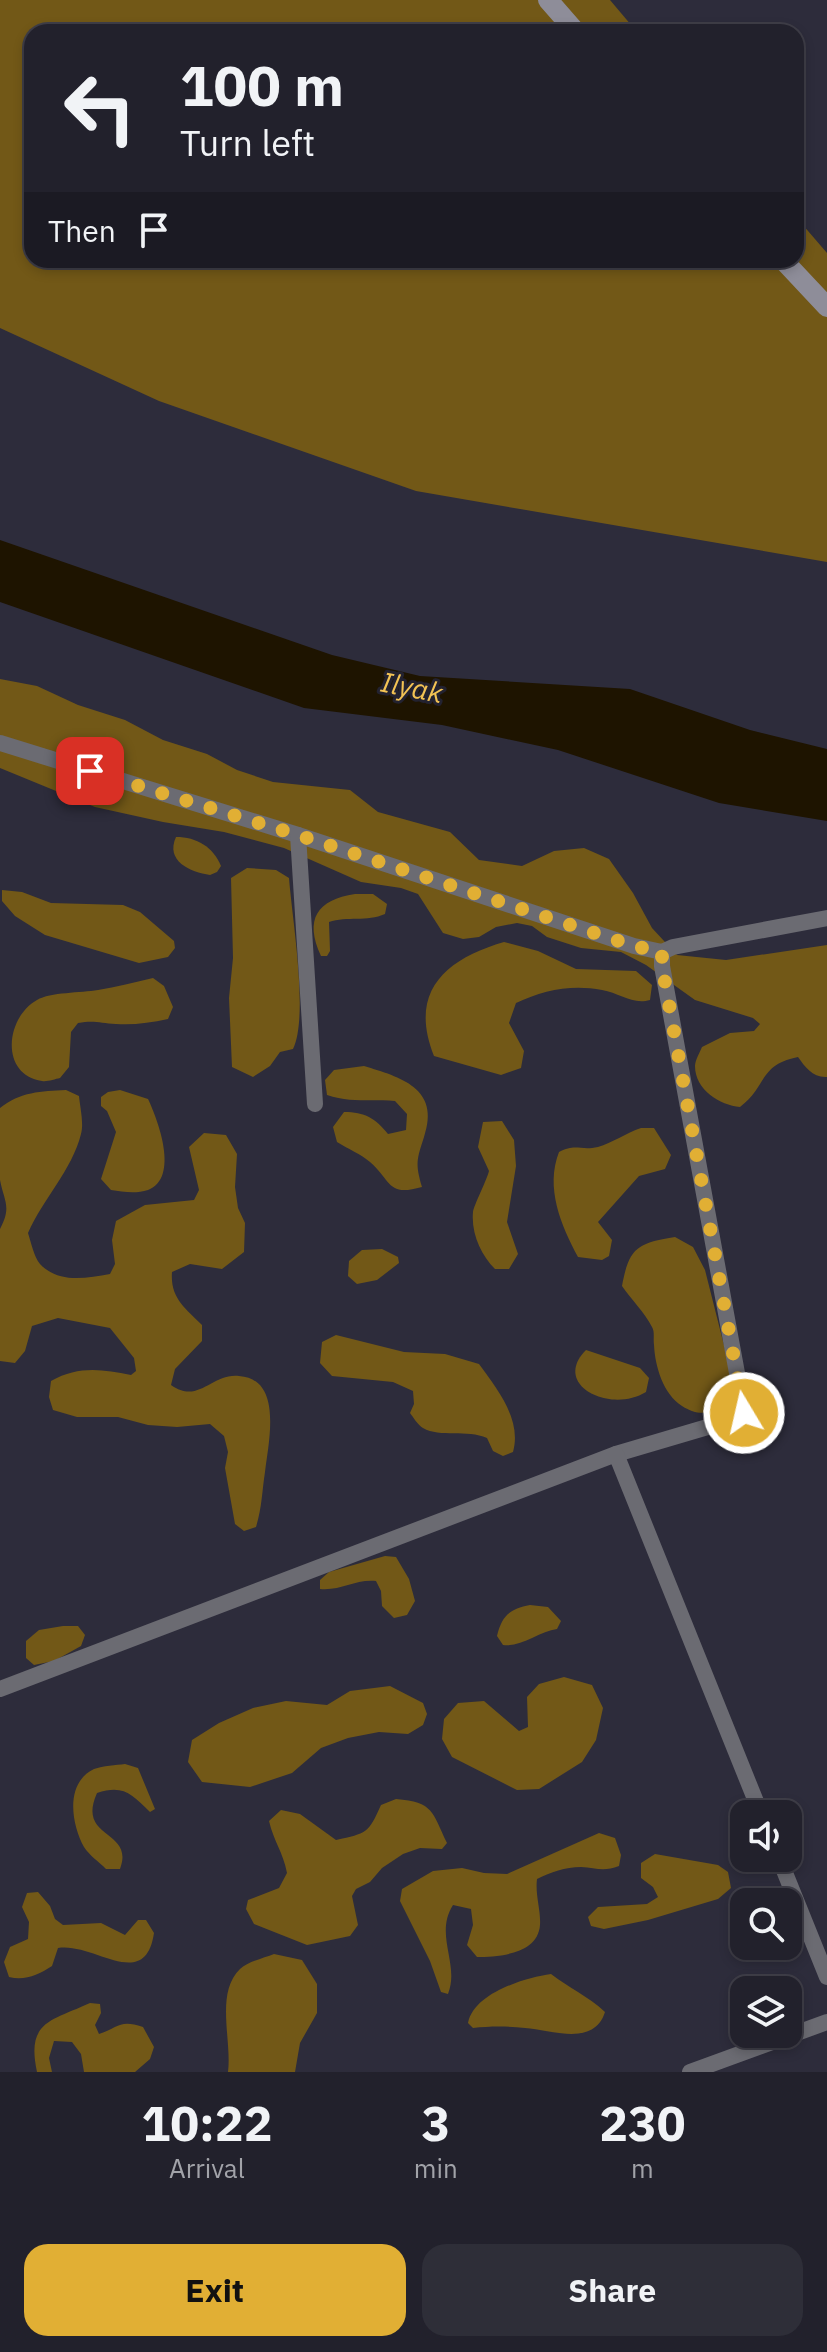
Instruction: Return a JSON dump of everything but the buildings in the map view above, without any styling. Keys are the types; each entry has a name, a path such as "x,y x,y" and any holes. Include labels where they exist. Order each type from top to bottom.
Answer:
{"street":[{"path":"548,0 569,24"},
{"path":"790,268 827,307"}],"lane":[{"path":"0,743 298,835 634,946 662,952 673,947 827,918"},
{"path":"298,835 315,1104"},
{"path":"0,1689 616,1454 738,1418 744,1411 662,966 662,952"},
{"path":"616,1454 755,1800"},
{"path":"785,1872 827,1977"},
{"path":"690,2072 827,2022"}],"shaded area":[{"path":"0,0 610,0 630,24 24,24 24,268 804,268 804,226 827,253 827,562 416,491 159,401 0,328"},
{"path":"0,679 37,686 78,705 125,720 163,740 207,754 237,770 273,782 350,790 378,812 450,832 479,860 522,866 554,851 584,848 609,859 652,928 677,955 726,960 827,945 827,1077 814,1074 798,1057 769,1071 740,1107 725,1103 710,1095 699,1082 695,1066 698,1056 702,1047 730,1033 754,1031 760,1024 753,1018 695,1000 646,965 621,952 581,948 547,937 532,926 517,923 496,927 479,937 463,939 443,933 418,894 361,882 284,848 224,832 95,807 0,768"},
{"path":"176,837 197,841 209,848 221,866 217,872 210,875 181,864 174,853"},
{"path":"247,868 276,870 289,878 300,991 298,1034 293,1049 280,1052 270,1066 253,1077 232,1067 229,998 233,958 231,878"},
{"path":"2,890 22,892 51,903 123,905 140,912 174,941 175,948 168,957 139,963 45,935 15,916 2,901"},
{"path":"355,894 373,894 387,904 385,914 329,922 330,951 327,956 321,956 314,932 317,913 331,901"},
{"path":"504,942 538,951 576,969 636,971 652,985 650,1000 637,1001 608,991 569,988 516,1003 509,1023 524,1051 521,1068 501,1075 434,1056 427,1033 426,1013 429,996 438,981 465,958"},
{"path":"153,978 164,986 173,1007 168,1019 129,1024 78,1023 71,1032 69,1067 60,1078 42,1081 28,1077 19,1068 12,1045 13,1032 26,1008 37,1000 50,995 98,990"},
{"path":"364,1066 403,1080 422,1096 428,1120 418,1161 422,1187 411,1190 396,1188 366,1159 337,1142 333,1127 344,1112 369,1117 388,1134 406,1130 407,1114 395,1101 352,1100 327,1095 325,1080 334,1070"},
{"path":"66,1090 79,1096 81,1134 71,1160 28,1233 40,1264 56,1275 73,1278 110,1274 115,1264 112,1240 116,1221 145,1205 194,1200 199,1190 189,1147 204,1133 226,1135 237,1154 235,1187 238,1208 245,1223 244,1252 222,1269 190,1264 172,1272 176,1296 202,1325 202,1341 175,1369 171,1385 190,1392 229,1376 239,1376 253,1380 262,1388 268,1400 270,1430 256,1527 244,1531 235,1524 225,1468 228,1452 224,1436 210,1424 177,1427 148,1425 118,1417 77,1417 53,1410 49,1397 51,1381 61,1376 90,1370 131,1375 136,1371 134,1358 110,1328 58,1318 32,1326 25,1351 15,1363 0,1361 0,1229 6,1209 0,1180 0,1108 23,1096"},
{"path":"120,1090 148,1099 161,1134 165,1161 163,1174 158,1184 148,1190 111,1190 101,1179 116,1132 107,1111 101,1106 101,1097"},
{"path":"502,1121 514,1140 516,1166 507,1222 518,1254 509,1269 495,1269 478,1243 473,1212 489,1171 478,1147 483,1122"},
{"path":"641,1128 654,1128 671,1155 665,1169 639,1176 598,1222 612,1240 609,1256 602,1260 578,1257 561,1219 554,1193 559,1152 570,1148 598,1147"},
{"path":"675,1237 693,1247 705,1270 731,1373 722,1401 717,1407 702,1413 682,1406 665,1387 656,1362 653,1329 622,1286 628,1263 637,1250 643,1245"},
{"path":"382,1249 398,1257 399,1263 377,1280 357,1284 348,1276 349,1261 362,1250"},
{"path":"336,1335 404,1352 445,1354 479,1364 511,1417 515,1440 513,1452 503,1456 493,1451 487,1438 479,1435 437,1433 423,1428 410,1413 414,1404 413,1391 393,1382 332,1376 320,1363 322,1342"},
{"path":"586,1350 640,1368 649,1378 646,1392 617,1400 589,1392 580,1384 576,1374 577,1363"},
{"path":"385,1556 396,1557 409,1579 415,1601 407,1615 394,1618 382,1606 381,1591 376,1581 320,1589 320,1580 329,1572"},
{"path":"530,1605 548,1607 561,1621 557,1629 516,1644 503,1645 497,1636 504,1618 512,1611"},
{"path":"78,1626 85,1635 81,1646 54,1661 34,1665 26,1658 26,1641 39,1630"},
{"path":"564,1677 592,1685 603,1708 596,1740 582,1762 539,1789 517,1790 452,1757 442,1739 444,1719 458,1703 484,1701 519,1731 528,1727 527,1697 539,1684"},
{"path":"390,1686 423,1703 427,1714 423,1725 408,1734 379,1732 348,1738 321,1748 292,1773 250,1787 202,1782 188,1762 192,1740 219,1723 253,1708 286,1701 327,1705 350,1691"},
{"path":"125,1764 138,1768 155,1809 150,1812 120,1790 97,1793 94,1819 120,1847 122,1856 120,1869 106,1869 86,1850 76,1827 73,1804 78,1784 85,1775 94,1769"},
{"path":"396,1799 418,1803 430,1810 447,1843 442,1849 420,1848 403,1854 382,1868 370,1882 356,1889 352,1896 358,1925 350,1936 307,1945 254,1924 246,1909 248,1900 279,1888 287,1873 269,1821 281,1810 300,1814 336,1840 365,1831 381,1805"},
{"path":"599,1833 615,1838 621,1855 619,1866 569,1868 537,1879 540,1925 538,1935 525,1948 506,1955 477,1957 467,1945 473,1925 471,1909 453,1905 446,1927 451,1983 448,1994 441,1992 430,1961 400,1901 402,1889 433,1871 462,1868 507,1874"},
{"path":"655,1854 718,1865 728,1872 731,1888 718,1899 648,1920 604,1929 591,1926 588,1917 598,1907 647,1904 658,1897 653,1887 641,1878 641,1863"},
{"path":"38,1892 50,1906 55,1919 63,1925 101,1923 125,1935 138,1920 146,1920 154,1933 149,1951 140,1960 129,1963 72,1948 58,1948 52,1966 47,1969 26,1978 9,1977 4,1962 10,1947 28,1939 29,1922 22,1907 27,1893"},
{"path":"274,1954 302,1960 317,1984 317,2013 300,2043 295,2072 228,2072 226,2004 232,1979 251,1962"},
{"path":"551,1974 605,2012 592,2030 571,2034 512,2027 473,2028 468,2023 472,2012 490,1995 514,1983"},
{"path":"90,2003 100,2004 101,2013 95,2025 99,2034 124,2024 143,2027 154,2047 150,2059 135,2072 84,2072 81,2054 72,2042 54,2041 49,2058 52,2072 37,2072 35,2042 45,2025"}],"water":[{"name":"Ilyak","path":"0,540 332,655 420,676 630,689 750,730 827,749 827,821 719,803 558,750 442,725 304,708 0,602"}],"route":[{"path":"90,771 298,835 634,946 662,952 662,966 744,1413"}]}
